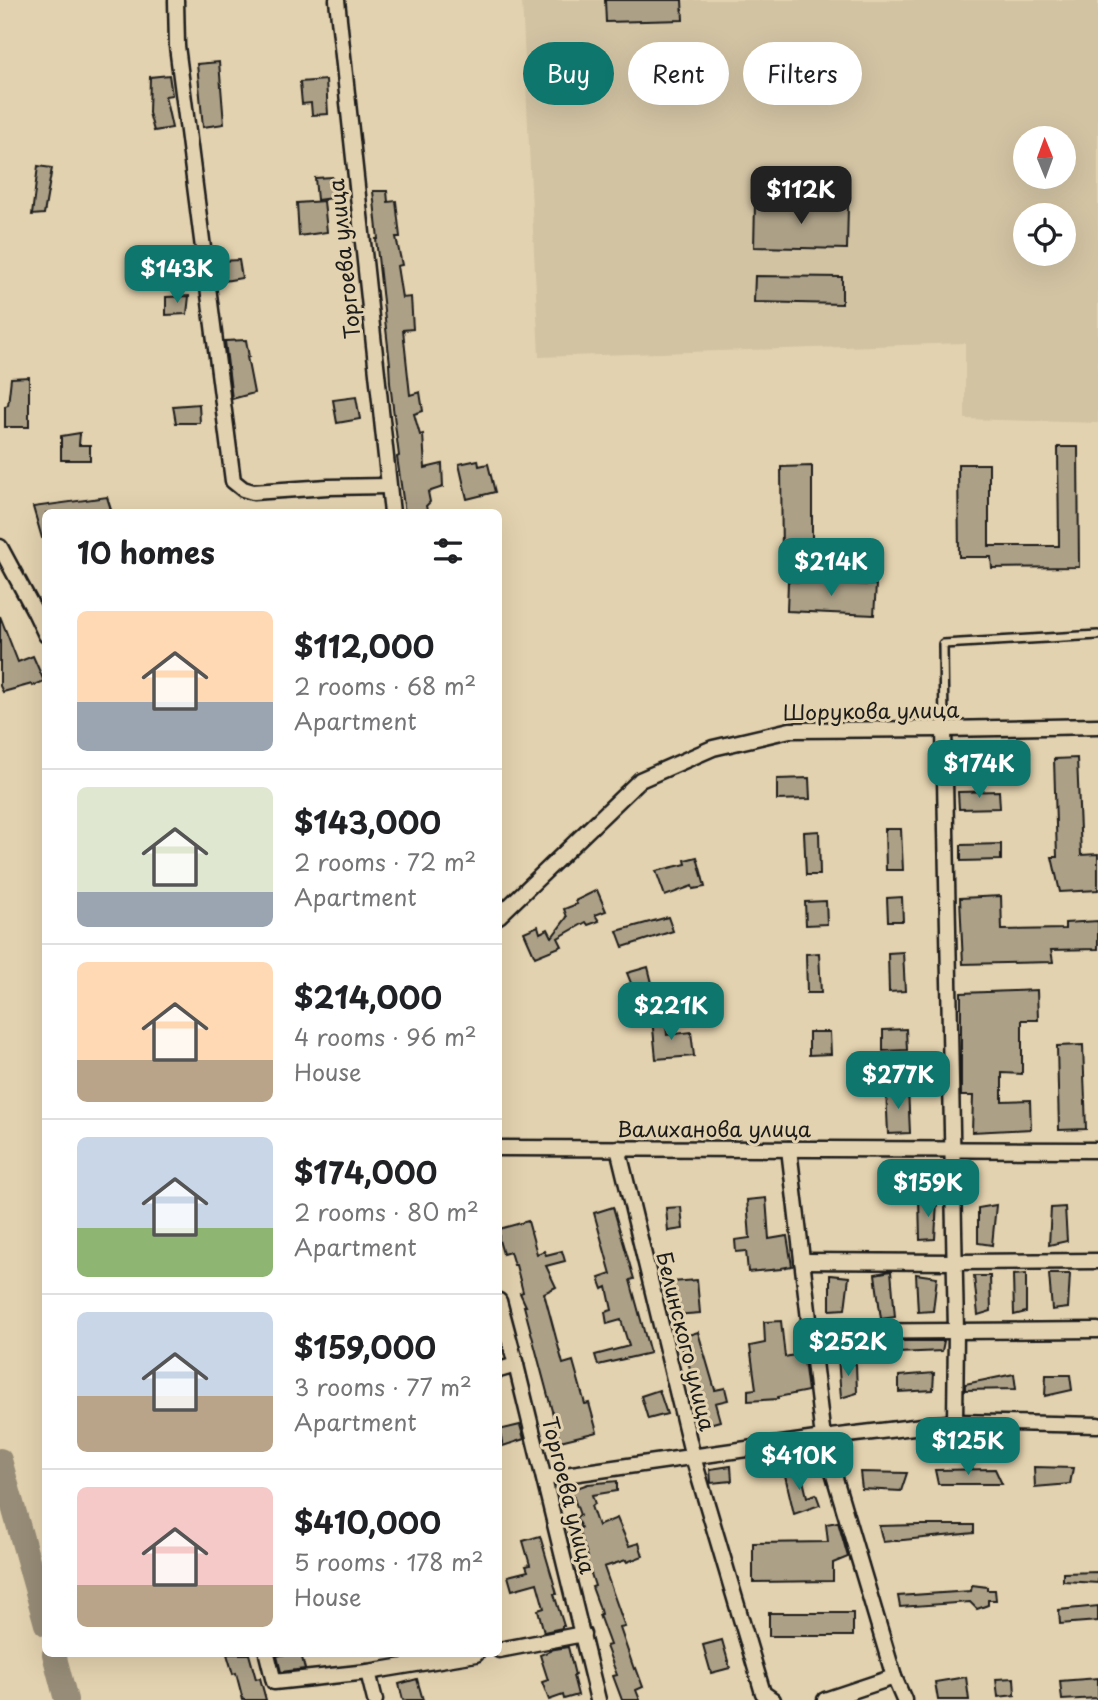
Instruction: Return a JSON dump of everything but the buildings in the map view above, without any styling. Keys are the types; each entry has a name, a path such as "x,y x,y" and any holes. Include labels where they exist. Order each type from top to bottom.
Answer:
{"street":[{"path":"176,0 177,46 233,481 243,489 253,492 388,486"},
{"name":"Торгоева улица","path":"337,0 391,509"},
{"path":"0,547 42,627"},
{"name":"Шорукова улица","path":"502,913 640,780 713,748 790,730 1098,726"},
{"path":"944,729 955,1262 955,1422"},
{"name":"Валиханова улица","path":"502,1148 1098,1150"},
{"name":"Белинского улица","path":"618,1148 693,1457 763,1693 773,1700"},
{"path":"789,1149 823,1438 894,1677 904,1700"},
{"path":"802,1261 1098,1261"},
{"name":"Торгоева улица","path":"502,1312 598,1700"},
{"path":"811,1332 1098,1330"},
{"path":"502,1369 516,1365"},
{"path":"544,1478 955,1422 1098,1425"},
{"path":"502,1649 583,1634"},
{"path":"268,1657 274,1682 369,1672 413,1659 438,1657"},
{"path":"369,1672 375,1700"},
{"path":"825,1700 894,1677"}],"lane":[{"path":"944,729 943,644 1098,635"}],"shaded area":[{"path":"522,0 1098,0 1098,423 965,419 965,343 539,357 527,105 614,105 614,42 524,42"}],"waterway":[{"path":"0,1460 42,1610"},
{"path":"55,1657 66,1700"}]}
